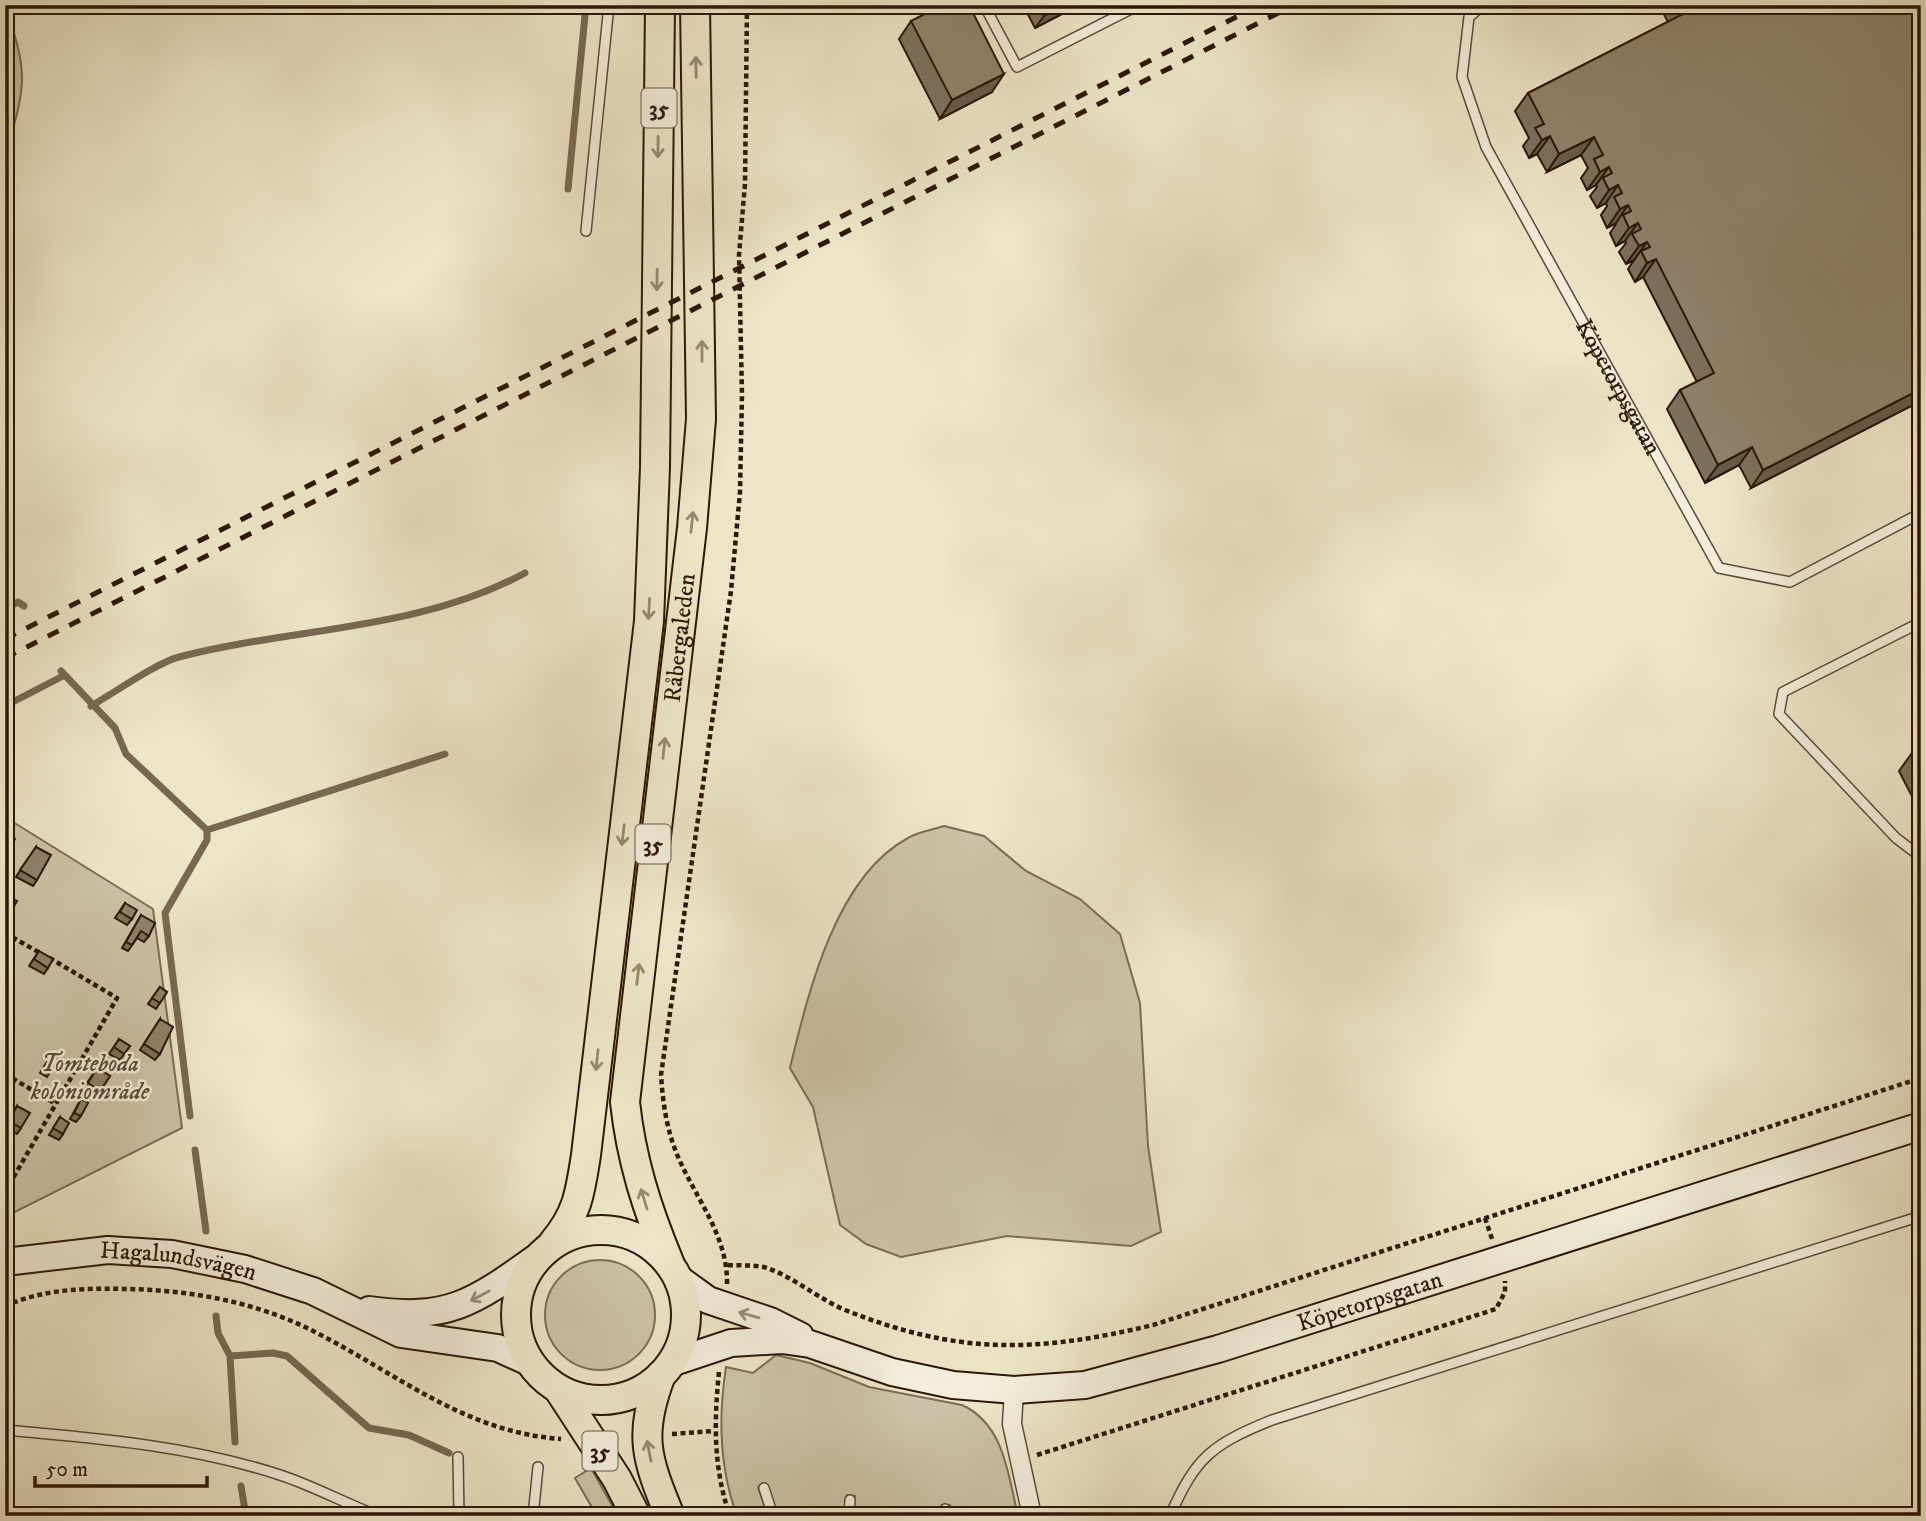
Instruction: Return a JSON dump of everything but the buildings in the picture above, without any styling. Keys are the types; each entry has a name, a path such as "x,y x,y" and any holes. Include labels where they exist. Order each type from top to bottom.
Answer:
{"main road":[{"name":"Råbergaleden","path":"545,1251 569,1224 579,1203 649,621 655,467 660,5"},
{"name":"Råbergaleden","path":"674,1271 639,1184 625,1101 692,527 701,419 695,5"},
{"path":"545,1251 589,1230 614,1230 639,1238 674,1271"},
{"name":"35","path":"545,1251 522,1282 515,1309 518,1337 530,1362 542,1378 559,1390 585,1399 612,1399 638,1391 666,1369"},
{"name":"35","path":"670,1516 655,1477 646,1437 648,1408 681,1343 686,1322 685,1300 674,1271"},
{"name":"35","path":"559,1390 617,1479 636,1516"}],"street":[{"name":"Köpetorpsgatan","path":"666,1369 731,1343 755,1340 810,1344 920,1379 983,1389 1065,1388 1134,1374 1921,1126"},
{"name":"Hagalundsvägen","path":"5,1262 108,1250 172,1254 246,1269 313,1291 401,1334 464,1340 498,1348 530,1362"},
{"name":"Hagalundsvägen","path":"344,1306 406,1315 433,1314 462,1306 492,1290 545,1251"},
{"name":"Köpetorpsgatan","path":"674,1271 708,1300 792,1330 810,1344"},
{"path":"1014,1390 1012,1424 1032,1516"}],"lane":[{"path":"586,231 609,5"},
{"path":"984,5 1017,67 1139,5"},
{"name":"Köpetorpsgatan","path":"1483,5 1469,18 1462,77 1486,146 1719,568 1790,582 1921,513"},
{"path":"1921,622 1783,692 1779,715 1896,838 1921,857"},
{"path":"1170,1516 1195,1466 1234,1435 1272,1420 1921,1216"},
{"path":"5,1430 146,1444 216,1459 279,1474 379,1516"},
{"path":"458,1457 459,1516"},
{"path":"533,1516 538,1467"},
{"path":"764,1489 773,1516"},
{"path":"849,1516 850,1500"}],"path":[{"path":"747,5 745,184 739,255 742,395 740,492 731,592 661,1075 663,1106 671,1138 711,1221 728,1265 769,1268 839,1307 943,1341 1018,1347 1098,1338 1153,1325 1921,1078"},
{"path":"5,933 117,998 5,1192"},
{"path":"5,1074 56,1104"},
{"path":"1019,1460 1496,1309 1502,1302 1506,1283 1485,1218"},
{"path":"5,1306 63,1290 113,1289 195,1294 260,1308 314,1332 451,1411 480,1422 564,1440"},
{"path":"720,1362 713,1431 720,1479 730,1516"},
{"path":"660,1435 713,1431"}],"green space":[{"path":"5,10 19,50 22,82 17,115 5,154 5,121 14,86 5,40"},
{"name":"Tomteboda koloniområde","path":"5,817 153,909 182,1128 5,1217"},
{"path":"944,826 984,836 1026,871 1080,899 1120,934 1140,1003 1148,1146 1161,1232 1131,1246 1007,1236 901,1257 866,1244 840,1225 813,1107 790,1068 797,1038 828,940 843,908 861,880 883,856 908,838"},
{"path":"600,1260 621,1264 639,1276 651,1294 655,1315 651,1336 639,1354 621,1366 600,1370 579,1366 561,1354 549,1336 545,1315 549,1294 561,1276 579,1264"},
{"path":"776,1355 810,1363 869,1387 962,1405 976,1414 996,1437 1007,1467 1018,1516 949,1516 950,1505 942,1505 940,1516 853,1516 855,1496 847,1495 844,1516 777,1516 766,1484 758,1487 768,1516 737,1516 723,1461 721,1424 726,1367 753,1373"},
{"path":"591,1468 618,1516 597,1516 575,1478"}],"waterway":[{"path":"568,189 586,5"},
{"path":"91,706 147,672 179,657 399,617 484,592 525,573"},
{"path":"5,609 18,602 24,606"},
{"path":"61,671 115,728 126,754 207,830 207,840 165,913 190,1116"},
{"path":"5,706 63,676"},
{"path":"207,830 445,754"},
{"path":"195,1150 206,1231"},
{"path":"216,1316 218,1333 230,1356 235,1442"},
{"path":"230,1356 273,1353 287,1356 369,1428 409,1435 449,1453"},
{"path":"241,1486 246,1516"}],"railway":[{"path":"5,639 1260,5"},
{"path":"5,658 1294,5"}]}
